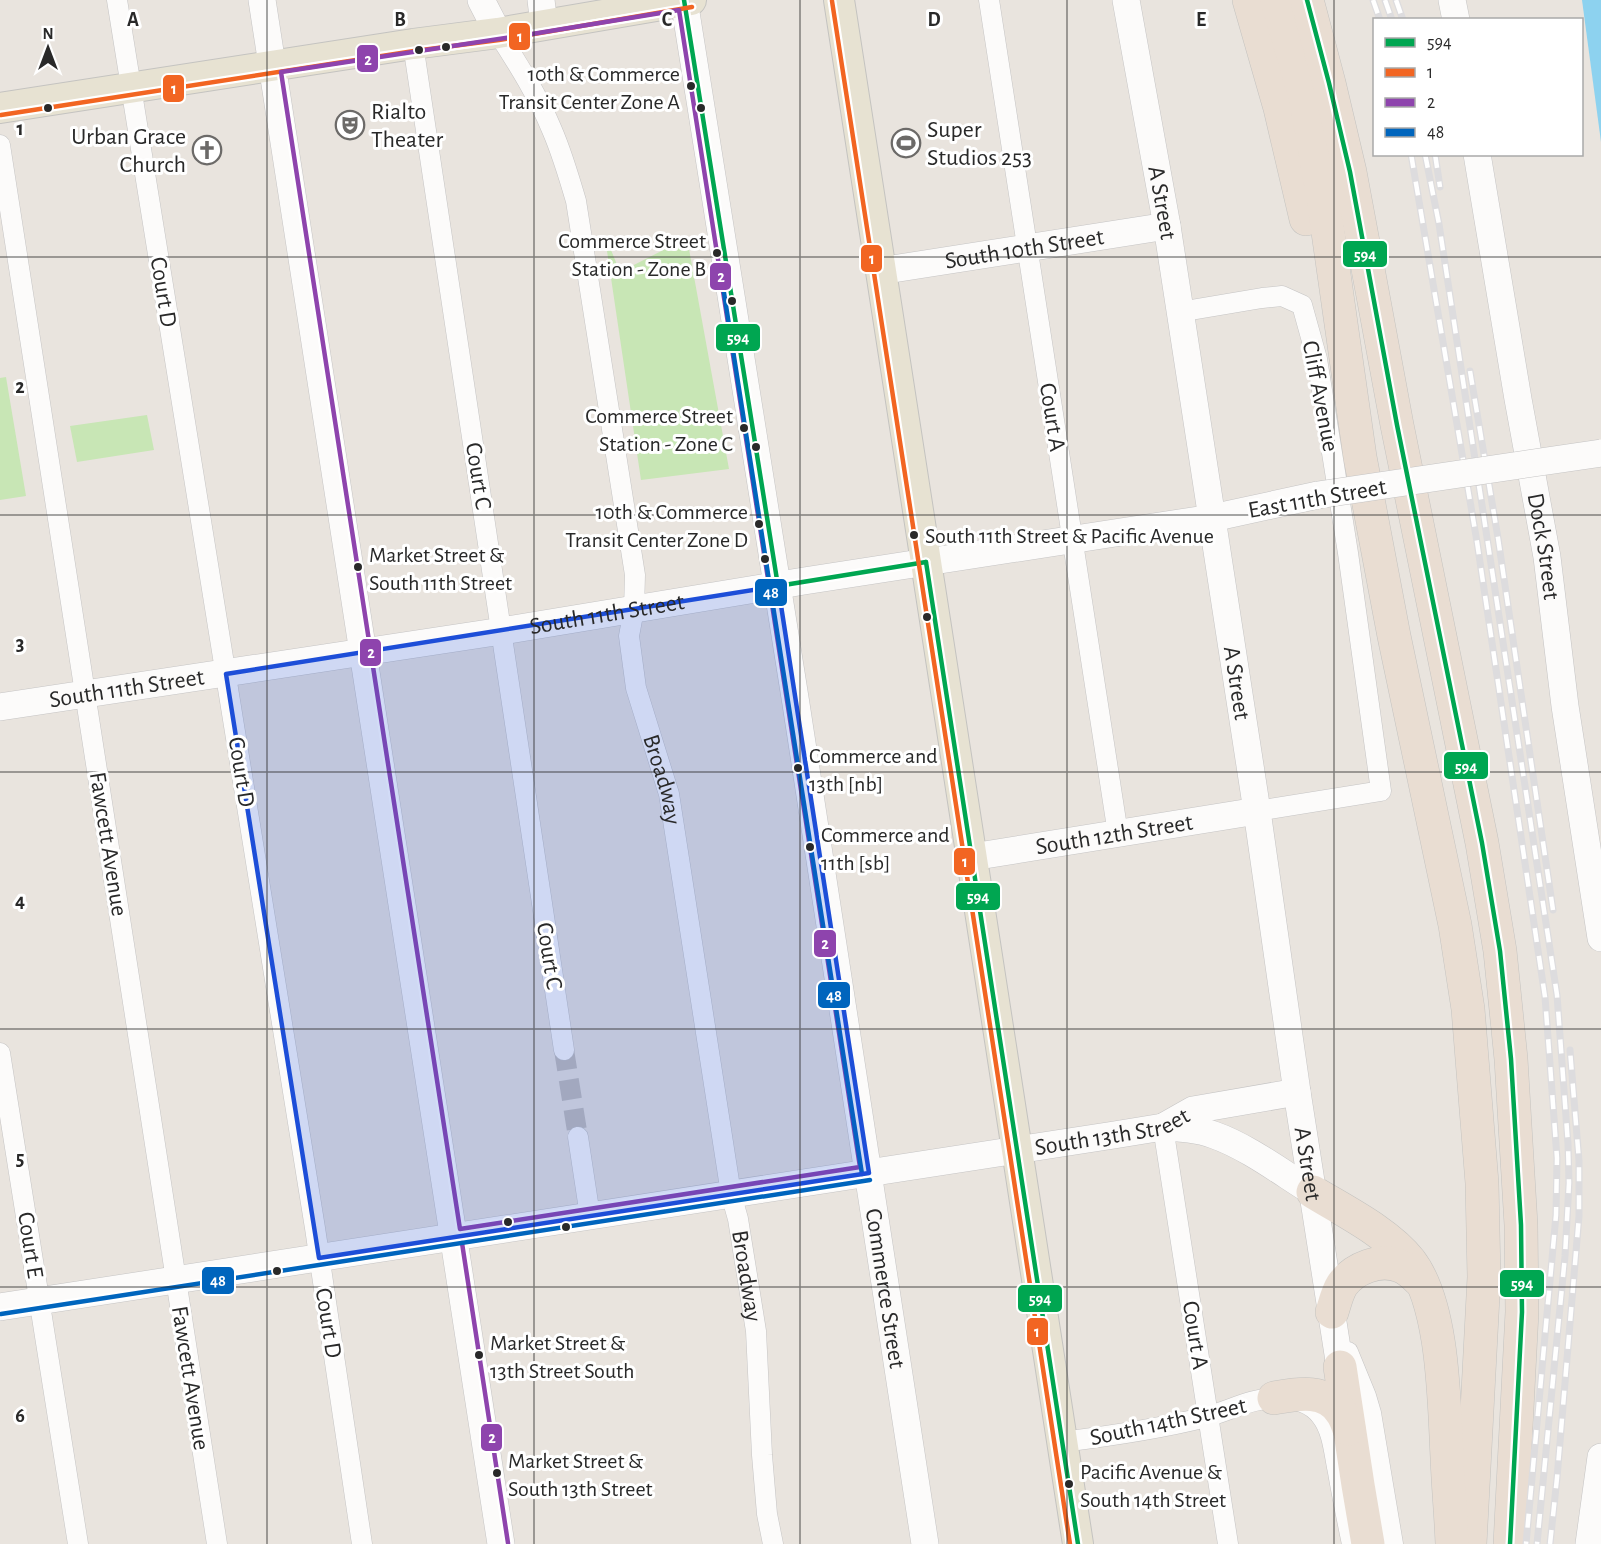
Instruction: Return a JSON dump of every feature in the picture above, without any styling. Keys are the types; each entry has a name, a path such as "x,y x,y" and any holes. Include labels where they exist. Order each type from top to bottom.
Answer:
{"highway":[{"path":"1249,0 1280,108 1354,421 1394,636 1455,925 1468,1010 1482,1184 1484,1277 1470,1544"},
{"path":"1277,0 1306,100 1328,225 1354,421"},
{"path":"1307,0 1350,172 1482,843 1500,951 1511,1059 1520,1213 1522,1312 1510,1544"},
{"path":"1313,1192 1378,1232 1409,1259 1417,1271 1434,1317 1439,1355 1452,1544"},
{"path":"1332,1312 1341,1286 1363,1268 1373,1264 1401,1266 1422,1284"},
{"path":"1341,1367 1368,1544"},
{"path":"1274,1398 1307,1394 1327,1398 1342,1413 1349,1430"}],"main road":[{"path":"0,108 498,33 543,12 687,0"},
{"path":"839,0 1078,1544"}],"street":[{"name":"Court D","path":"117,0 319,1258 362,1544"},
{"path":"262,0 501,1544"},
{"path":"481,0 498,33"},
{"name":"Commerce Street","path":"687,0 925,1544"},
{"name":"Court A","path":"989,0 1118,834"},
{"name":"A Street","path":"1126,0 1167,226 1257,811 1297,1092 1341,1367"},
{"path":"1452,0 1456,18"},
{"name":"Broadway","path":"498,33 552,130 570,177 576,201 635,575 634,609 629,636 636,688 669,794 731,1194 738,1219 756,1331 762,1455 767,1514 773,1544"},
{"name":"Court C","path":"413,44 564,1050"},
{"name":"Fawcett Avenue","path":"0,145 217,1544"},
{"name":"Dock Street","path":"1478,156 1518,399 1547,557 1565,706 1601,939"},
{"name":"South 10th Street","path":"880,271 1167,226"},
{"name":"Cliff Avenue","path":"1179,312 1282,296 1302,305 1317,359 1348,552 1381,790 1257,811"},
{"name":"East 11th Street","path":"1212,518 1318,495 1601,453"},
{"name":"South 11th Street","path":"0,707 226,674 1212,518"},
{"name":"South 12th Street","path":"972,857 1257,811"},
{"name":"Court E","path":"0,1053 78,1544"},
{"name":"South 13th Street","path":"0,1307 1163,1127 1193,1110 1297,1092"},
{"path":"1163,1127 1197,1131 1229,1141 1313,1192"},
{"name":"Court A","path":"1163,1127 1228,1544"},
{"path":"578,1137 590,1216"},
{"path":"1332,1312 1371,1413 1393,1544"},
{"path":"1274,1398 1305,1403 1314,1408 1326,1425 1333,1446 1352,1544"},
{"name":"South 14th Street","path":"1062,1442 1208,1416 1274,1398"},
{"path":"1589,1544 1601,1457"}],"highlighted area":[{"path":"778,586 869,1173 319,1258 226,674"}],"green space":[{"path":"687,238 729,469 641,480 607,251 611,250 620,272"},
{"path":"6,377 26,496 0,500 0,378"},
{"path":"147,415 154,450 77,462 70,426"}],"water":[{"path":"1582,0 1601,0 1601,142"}],"tunnel":[{"path":"564,1050 578,1137"}],"tram line":[{"path":"689,0 690,40"}],"railway":[{"path":"1373,0 1379,18"},
{"path":"1385,0 1391,18"},
{"path":"1396,0 1402,18"},
{"path":"1411,156 1477,542 1545,997 1557,1158 1556,1215 1526,1544"},
{"path":"1425,156 1439,224 1557,995 1569,1183 1565,1256 1537,1544"},
{"path":"1435,156 1440,187"},
{"path":"1470,371 1498,538 1553,910"},
{"path":"1550,1544 1579,1216 1579,1161 1570,1050"}],"transit line":[{"name":"594","path":"684,0 778,586"},
{"name":"594","path":"1307,0 1350,172 1397,425 1482,843 1500,951 1511,1059 1521,1225 1522,1312 1510,1544"},
{"name":"1","path":"832,1 1070,1544"},
{"name":"1","path":"1,115 499,40 692,7"},
{"name":"2","path":"679,10 860,1167 460,1229 281,72 679,10"},
{"name":"48","path":"722,280 862,1174"},
{"name":"594","path":"926,562 1078,1544"},
{"name":"594","path":"778,586 926,562"},
{"name":"48","path":"1,1314 870,1180"},
{"name":"2","path":"462,1243 508,1543"}],"place":[{"name":"10th & Commerce Transit Center Zone A","path":"691,86"},
{"name":"Rialto Theater","path":"350,125"},
{"name":"Super Studios 253","path":"906,143"},
{"name":"Urban Grace Church","path":"207,150"},
{"name":"Commerce Street Station - Zone B","path":"717,253"},
{"name":"Commerce Street Station - Zone C","path":"744,428"},
{"name":"10th & Commerce Transit Center Zone D","path":"759,524"},
{"name":"South 11th Street & Pacific Avenue","path":"914,535"},
{"name":"Market Street & South 11th Street","path":"358,567"},
{"name":"Commerce and 13th [nb]","path":"798,768"},
{"name":"Commerce and 11th [sb]","path":"810,847"},
{"name":"Market Street & 13th Street South","path":"479,1355"},
{"name":"Market Street & South 13th Street","path":"497,1473"},
{"name":"Pacific Avenue & South 14th Street","path":"1069,1484"}]}
